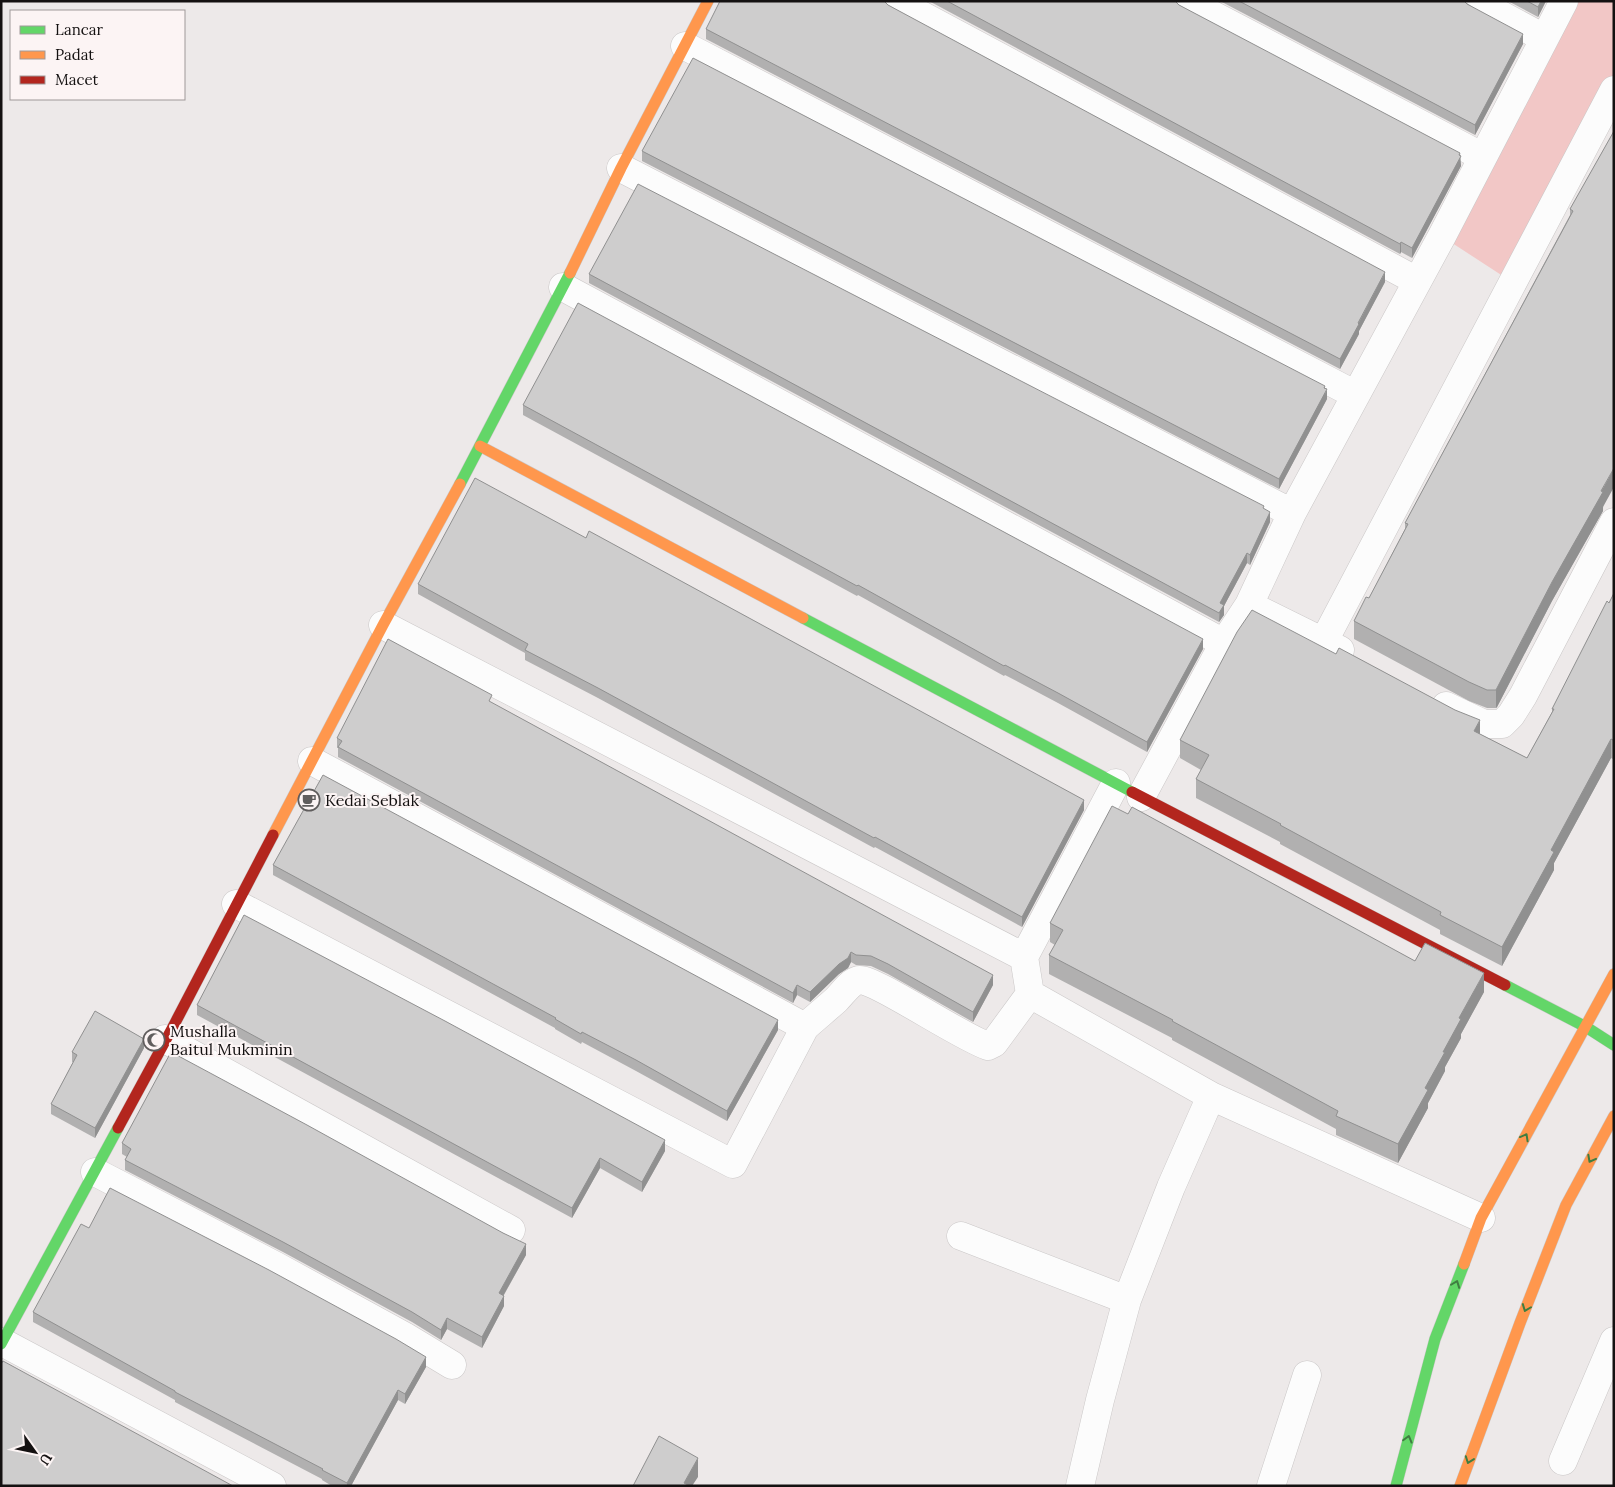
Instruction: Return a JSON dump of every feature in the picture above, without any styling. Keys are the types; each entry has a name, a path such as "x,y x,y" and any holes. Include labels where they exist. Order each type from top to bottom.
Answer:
{"street":[{"path":"272,1486 2,1343 175,1023 383,625 480,446 708,1"},
{"path":"895,1 1417,281"},
{"path":"1186,1 1483,157"},
{"path":"1475,1 1544,38"},
{"path":"1141,796 1224,643 1249,605 1292,513 1483,157 1564,1"},
{"path":"685,46 1356,395"},
{"path":"1324,641 1614,90"},
{"path":"621,168 1292,513"},
{"path":"563,287 1224,643"},
{"path":"480,446 1141,796 1586,1027 1614,1045"},
{"path":"1428,697 1484,724 1502,724 1512,715 1614,522"},
{"path":"1249,605 1324,641 1358,660"},
{"path":"383,625 1024,957"},
{"path":"312,761 805,1028"},
{"path":"236,904 733,1164 805,1028 857,980 864,979 899,997 980,1044 988,1046 994,1043 1030,994 1024,957 1116,782"},
{"path":"1396,1486 1435,1339 1481,1218 1614,974"},
{"path":"1030,994 1211,1096 1481,1218"},
{"path":"165,1039 511,1230"},
{"path":"1080,1486 1100,1400 1127,1300 1171,1187 1211,1096"},
{"path":"1460,1486 1566,1205 1614,1116"},
{"path":"95,1172 276,1266 404,1336 452,1365"},
{"path":"961,1236 1127,1300"},
{"path":"1563,1461 1614,1341"},
{"path":"1271,1486 1307,1375"}],"shaded area":[{"path":"1569,1 1614,1 1614,90 1512,282 1446,239"}],"building":[{"path":"720,1 884,1 888,5 1385,272 1340,359 706,29"},
{"path":"947,1 1175,1 1179,5 1460,153 1459,155 1461,156 1412,248 1401,242 1400,244"},
{"path":"1239,1 1464,1 1523,34 1475,125"},
{"path":"1527,1 1541,1 1538,7"},
{"path":"693,58 1325,386 1324,388 1327,389 1279,479 642,151"},
{"path":"1614,131 1614,468 1601,491 1603,492 1552,582 1496,690 1487,690 1354,621 1366,597 1369,598 1408,524 1405,523 1573,211 1570,209"},
{"path":"638,184 1264,506 1263,508 1270,512 1250,555 1247,553 1220,603 1224,605 1219,613 589,274"},
{"path":"578,303 1203,639 1147,742 523,405"},
{"path":"475,478 586,538 589,531 1084,800 1022,917 525,650 528,644 418,584"},
{"path":"1614,593 1614,739 1611,739 1551,850 1554,852 1502,947 1440,915 1441,912 1196,779 1209,755 1180,740 1237,632 1252,610 1336,654 1339,648 1455,710 1480,720 1474,731 1527,758 1554,709 1552,709 1607,601 1609,603"},
{"path":"388,639 492,695 489,701 993,975 973,1012 888,964 871,956 856,955 851,952 848,958 839,964 810,992 797,985 793,993 338,747 342,741 337,738"},
{"path":"323,775 778,1020 727,1111 636,1060 582,1032 581,1034 556,1018 273,865"},
{"path":"1112,806 1128,814 1132,807 1415,961 1425,943 1484,973 1459,1018 1461,1019 1443,1052 1445,1052 1425,1088 1428,1090 1398,1144 1336,1116 1338,1111 1173,1020 1049,955 1063,930 1050,923"},
{"path":"244,915 665,1140 642,1182 600,1158 572,1208 197,1005"},
{"path":"95,1011 144,1039 95,1128 51,1104 77,1055 72,1052"},
{"path":"171,1052 526,1244 499,1293 504,1296 482,1337 447,1318 441,1330 412,1312 283,1242 125,1160 131,1149 122,1143"},
{"path":"110,1188 269,1270 426,1357 405,1394 398,1390 347,1483 175,1392 33,1312 81,1224 89,1228"},
{"path":"3,1361 233,1486 1,1486 1,1364"},
{"path":"659,1436 698,1458 684,1483 690,1486 633,1486"}],"traffic: fast":[{"path":"460,484 570,273"},
{"path":"803,618 1132,792"},
{"path":"1505,985 1586,1027 1614,1045"},
{"path":"1,1344 118,1128"},
{"path":"1396,1486 1435,1339 1464,1264"}],"traffic: slow":[{"path":"570,273 621,168 708,1"},
{"path":"480,446 803,618"},
{"path":"273,835 383,625 460,484"},
{"path":"1464,1264 1481,1218 1614,974"},
{"path":"1460,1486 1566,1205 1614,1116"}],"traffic: jam":[{"path":"1132,792 1505,985"},
{"path":"118,1128 273,835"}],"place":[{"name":"Kedai Seblak","path":"309,800"},
{"name":"Mushalla Baitul Mukminin","path":"154,1040"}]}
